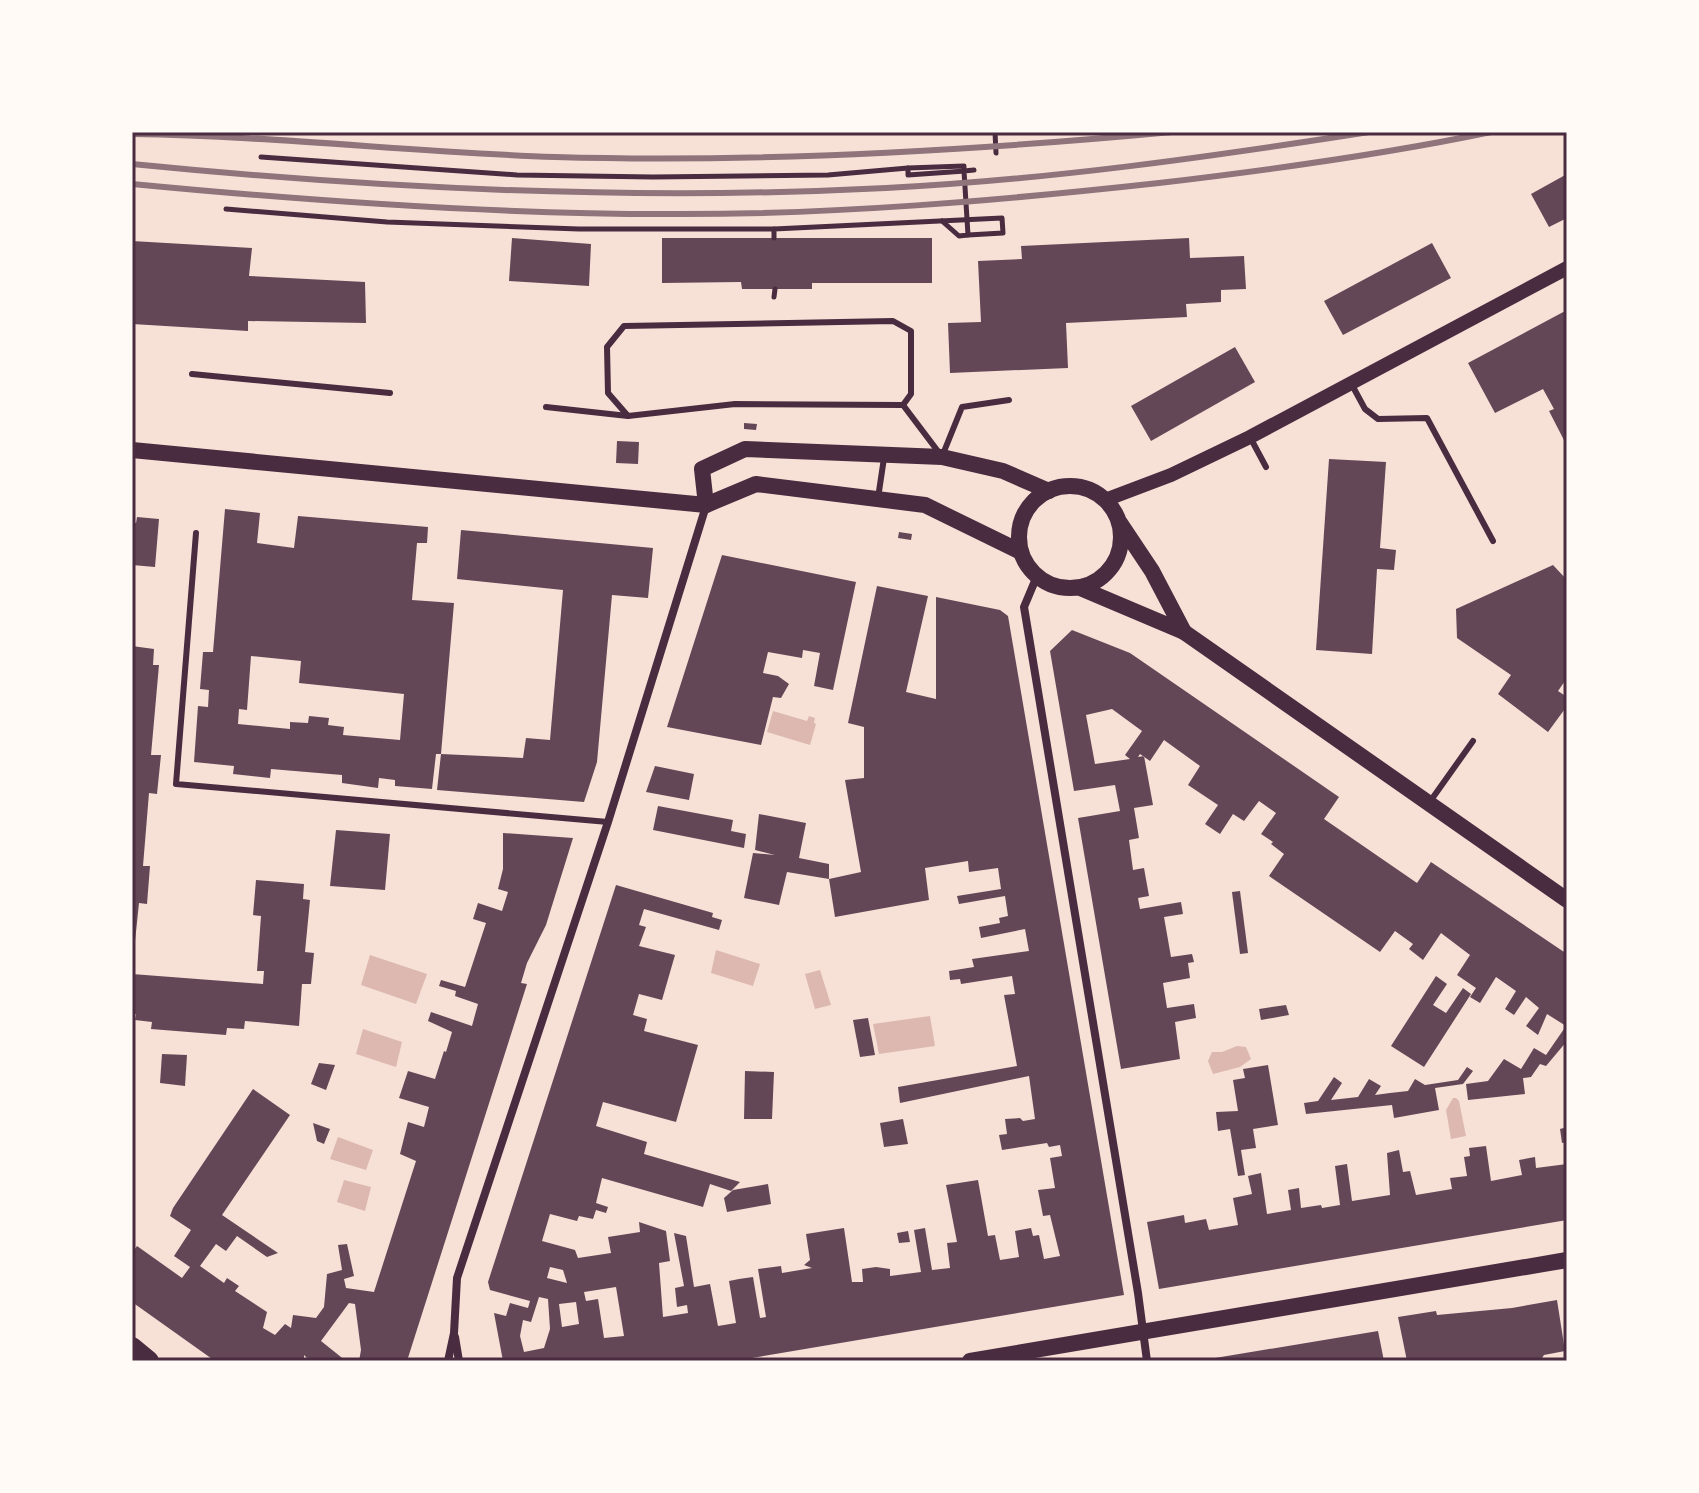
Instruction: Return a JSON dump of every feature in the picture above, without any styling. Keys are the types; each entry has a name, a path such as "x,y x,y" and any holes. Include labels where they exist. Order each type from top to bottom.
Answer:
{"main road":[{"path":"706,505 702,469 745,449 942,457 1003,471 1049,491"},
{"path":"132,450 706,505 756,484 925,505 1021,552"},
{"path":"1184,632 1152,571 1105,500 1093,491 1064,487 1037,498 1027,509 1019,537 1021,552 1037,576 1050,584 1080,588 1184,632 1567,900"},
{"path":"1080,588 1106,574 1115,562 1120,548 1118,519"},
{"path":"970,1361 1567,1260"},
{"path":"132,1347 149,1361"}],"street":[{"path":"1105,500 1171,475 1250,437 1567,268"},
{"path":"448,1361 454,1333 457,1278 608,822 706,505"},
{"path":"1037,576 1024,607 1136,1277 1147,1361"},
{"path":"454,1333 459,1361"}],"lane":[{"path":"628,416 608,393 607,347 624,326 893,321 911,331 911,394 903,405"},
{"path":"192,374 390,393"},
{"path":"1351,383 1365,409 1378,419 1427,418 1493,541"},
{"path":"942,457 962,407 1009,400"},
{"path":"546,407 628,416 735,404 903,405"},
{"path":"903,405 942,457"},
{"path":"1250,437 1266,467"},
{"path":"878,499 884,454"},
{"path":"196,533 176,784 608,822"},
{"path":"1429,803 1473,741"}],"path":[{"path":"996,153 995,132 1001,132"},
{"path":"261,157 517,175 828,175 908,168 974,170 908,175 908,168"},
{"path":"964,169 968,235"},
{"path":"226,209 387,222 579,229 774,229 1002,218 1003,233 959,236 942,221"},
{"path":"774,229 774,238"},
{"path":"774,297 775,289"}],"shaded area":[{"path":"773,711 807,721 809,716 815,718 810,745 767,732"},
{"path":"716,950 760,964 753,986 711,973"},
{"path":"370,955 427,974 416,1004 361,985"},
{"path":"820,970 831,1005 815,1009 805,974"},
{"path":"930,1016 935,1046 879,1054 873,1024"},
{"path":"363,1029 402,1042 396,1067 356,1054"},
{"path":"1246,1047 1251,1059 1240,1067 1213,1074 1208,1061 1212,1052"},
{"path":"1453,1098 1459,1101 1466,1136 1451,1139 1446,1110"},
{"path":"338,1137 373,1150 366,1170 330,1159"},
{"path":"344,1180 371,1187 365,1211 337,1202"}],"building":[{"path":"1567,174 1567,218 1549,227 1531,194"},
{"path":"512,238 591,244 589,286 509,281"},
{"path":"662,238 932,238 932,283 812,283 812,289 742,289 741,282 662,283"},
{"path":"1189,238 1190,258 1244,256 1246,289 1221,290 1221,302 1186,304 1187,317 1066,323 1068,368 950,373 948,323 981,322 978,261 1022,259 1021,246"},
{"path":"132,241 252,248 249,276 365,282 366,323 248,321 248,331 132,324"},
{"path":"1432,243 1451,278 1343,335 1324,301"},
{"path":"1567,310 1567,446 1549,411 1554,409 1543,389 1495,413 1468,363"},
{"path":"1235,347 1255,382 1151,441 1131,406"},
{"path":"744,423 757,424 756,430 744,429"},
{"path":"617,441 639,442 638,464 616,463"},
{"path":"1329,459 1386,462 1380,548 1396,550 1394,570 1377,569 1372,654 1316,650"},
{"path":"225,509 260,513 257,543 294,548 298,516 428,527 427,543 417,543 412,600 454,603 441,754 436,754 432,789 395,786 395,780 379,778 378,788 342,783 342,775 271,769 270,778 233,774 234,766 194,762 198,706 208,707 209,690 200,689 203,652 213,652","holes":["251,656 301,661 299,683 404,694 400,740 343,735 344,727 328,725 329,718 309,716 308,723 290,722 290,729 238,724 239,709 247,710"]},
{"path":"137,517 159,519 155,567 132,565 132,522 136,523"},
{"path":"461,530 653,548 648,598 612,595 597,762 584,802 437,790 441,754 523,758 526,738 550,740 563,590 457,579"},
{"path":"899,532 912,534 911,540 898,538"},
{"path":"722,555 856,582 833,690 814,686 820,653 803,650 802,658 768,652 763,673 778,676 789,684 781,698 773,697 761,745 667,727"},
{"path":"1553,565 1567,580 1567,678 1558,691 1567,697 1567,706 1548,732 1498,694 1511,675 1457,638 1456,609"},
{"path":"877,586 928,596 906,692 936,699 936,597 1000,610 1008,616 1124,1295 734,1361 503,1361 494,1313 506,1316 510,1303 528,1308 530,1301 490,1290 488,1282 616,885 713,913 712,917 722,920 719,930 644,909 639,925 646,927 639,946 675,955 662,1000 639,994 633,1015 647,1019 644,1031 698,1045 676,1122 603,1102 596,1126 647,1142 644,1154 740,1182 731,1191 710,1184 703,1207 602,1178 596,1203 608,1207 606,1213 596,1210 593,1219 579,1216 577,1221 550,1214 542,1241 575,1250 578,1258 611,1253 608,1237 640,1232 639,1222 666,1231 670,1261 659,1263 663,1317 688,1313 687,1305 677,1307 675,1288 684,1286 674,1233 686,1236 694,1287 710,1284 718,1326 736,1323 729,1281 739,1279 753,1277 760,1318 766,1317 758,1269 781,1266 782,1273 812,1268 804,1265 810,1260 806,1234 844,1228 852,1282 863,1282 862,1269 890,1269 890,1276 921,1272 914,1230 925,1228 932,1270 950,1268 947,1243 957,1242 946,1185 978,1180 988,1236 995,1235 1000,1260 1019,1257 1015,1231 1031,1228 1033,1236 1039,1235 1044,1259 1060,1256 1050,1215 1043,1216 1038,1190 1055,1188 1050,1158 1062,1156 1060,1145 1049,1147 1047,1143 1002,1150 999,1135 1007,1134 1005,1119 1035,1119 1029,1076 900,1103 898,1087 1017,1066 1004,995 1015,994 1012,976 961,984 960,979 950,980 949,971 974,967 972,959 1029,951 1025,929 981,938 979,927 1000,923 999,918 1008,916 1005,896 959,904 957,896 1001,889 998,868 969,872 968,861 925,868 929,900 835,917 829,879 861,872 845,780 864,778 864,727 848,723","holes":["550,1267 563,1270 567,1283 547,1278","616,1287 624,1336 604,1338 598,1299 586,1301 584,1292","539,1297 548,1299 550,1329 544,1348 524,1352 520,1336 523,1320 531,1322","576,1302 579,1324 562,1327 559,1304"]},
{"path":"1072,630 1130,653 1339,797 1324,819 1417,883 1431,862 1567,954 1567,1041 1546,1066 1540,1064 1531,1077 1523,1078 1525,1094 1468,1100 1466,1084 1488,1081 1504,1059 1521,1069 1534,1048 1546,1055 1566,1026 1547,1014 1538,1035 1526,1026 1539,1008 1526,997 1514,1015 1505,1009 1516,991 1496,977 1480,1003 1470,997 1476,988 1457,975 1470,955 1441,933 1423,960 1409,949 1413,944 1395,931 1380,952 1269,876 1284,854 1261,834 1276,813 1259,801 1244,821 1233,814 1220,834 1205,824 1218,805 1188,785 1200,766 1164,740 1150,761 1144,757 1153,805 1134,808 1139,838 1129,840 1133,870 1144,868 1149,896 1138,898 1140,909 1181,902 1183,914 1164,917 1171,957 1192,954 1194,962 1188,963 1190,978 1163,983 1167,1008 1194,1004 1196,1018 1175,1022 1180,1059 1121,1069 1078,818 1120,811 1115,785 1074,791 1050,651","holes":["1112,709 1142,731 1125,755 1130,759 1095,764 1086,715"]},
{"path":"132,646 154,649 153,665 159,665 151,755 161,755 157,794 149,793 143,866 150,866 147,904 139,903 134,951 132,951"},
{"path":"655,766 694,774 689,800 646,792"},
{"path":"658,806 733,820 731,831 746,834 744,848 653,830"},
{"path":"759,814 806,823 799,858 829,864 829,879 787,872 779,905 744,898 753,853 775,855 755,850"},
{"path":"336,830 390,834 385,890 330,886"},
{"path":"503,833 573,838 546,925 527,963 521,983 527,984 407,1361 359,1361 361,1350 355,1304 349,1303 321,1341 346,1361 306,1361 308,1359 304,1355 304,1361 215,1361 132,1302 132,1253 137,1246 182,1278 190,1267 174,1256 191,1230 170,1216 173,1208 253,1089 290,1115 222,1215 278,1253 267,1257 237,1236 226,1251 216,1244 200,1266 224,1283 227,1278 239,1286 235,1291 267,1312 263,1328 275,1335 285,1324 291,1328 293,1315 316,1318 324,1307 327,1274 342,1270 338,1245 347,1244 354,1276 344,1279 346,1288 374,1292 416,1161 400,1154 408,1122 424,1127 429,1107 399,1098 408,1071 435,1079 446,1052 452,1032 428,1021 431,1012 472,1026 478,1004 455,996 456,991 439,986 441,980 465,987 486,923 473,919 478,903 502,911 508,892 498,889 503,869"},
{"path":"256,880 304,884 303,899 310,900 305,952 314,953 311,984 302,984 299,1026 245,1021 244,1029 227,1028 226,1035 151,1029 152,1022 135,1020 136,1014 132,1013 132,974 263,984 264,971 257,971 261,916 253,915"},
{"path":"1240,891 1248,953 1240,954 1232,892"},
{"path":"1436,976 1447,984 1433,1005 1446,1013 1463,988 1471,994 1424,1067 1391,1046"},
{"path":"1286,1005 1289,1015 1261,1020 1259,1009"},
{"path":"868,1018 875,1055 860,1057 853,1020"},
{"path":"162,1054 187,1055 185,1086 160,1083"},
{"path":"319,1063 335,1065 326,1090 311,1084"},
{"path":"1268,1065 1278,1125 1253,1129 1256,1148 1241,1150 1245,1175 1238,1176 1230,1129 1218,1131 1216,1112 1238,1111 1233,1080 1245,1078 1243,1069"},
{"path":"1467,1067 1473,1071 1463,1084 1435,1088 1439,1110 1394,1118 1392,1105 1306,1114 1304,1103 1318,1101 1334,1077 1342,1083 1331,1100 1358,1097 1369,1079 1381,1086 1375,1095 1408,1091 1415,1079 1425,1085 1458,1080"},
{"path":"745,1071 774,1072 772,1119 744,1119"},
{"path":"903,1119 908,1144 884,1147 880,1123"},
{"path":"313,1123 330,1129 324,1144 317,1141"},
{"path":"1567,1127 1567,1142 1562,1143 1560,1129"},
{"path":"1486,1146 1491,1181 1522,1175 1519,1160 1535,1157 1536,1168 1567,1164 1567,1220 1159,1289 1147,1222 1184,1215 1185,1223 1206,1219 1209,1230 1238,1225 1233,1198 1252,1194 1248,1176 1261,1173 1267,1214 1291,1210 1288,1190 1299,1188 1301,1208 1321,1205 1322,1208 1340,1205 1335,1166 1347,1164 1352,1201 1390,1195 1387,1153 1399,1150 1403,1172 1410,1171 1416,1195 1452,1189 1450,1178 1467,1176 1464,1157 1470,1156 1469,1148"},
{"path":"768,1184 771,1204 727,1212 724,1198 733,1190"},
{"path":"908,1231 910,1242 899,1243 897,1233"},
{"path":"1557,1300 1565,1351 1544,1355 1540,1361 1407,1361 1398,1317 1436,1311 1437,1315 1512,1308"},
{"path":"1378,1331 1384,1361 1209,1361 1209,1359"}],"railway":[{"path":"132,134 555,157 710,158 941,150 1172,132"},
{"path":"132,164 320,180 508,190 792,192 946,184 1067,173 1188,159 1369,132"},
{"path":"132,184 465,209 599,213 790,212 974,201 1159,183 1325,161 1491,132"}]}
